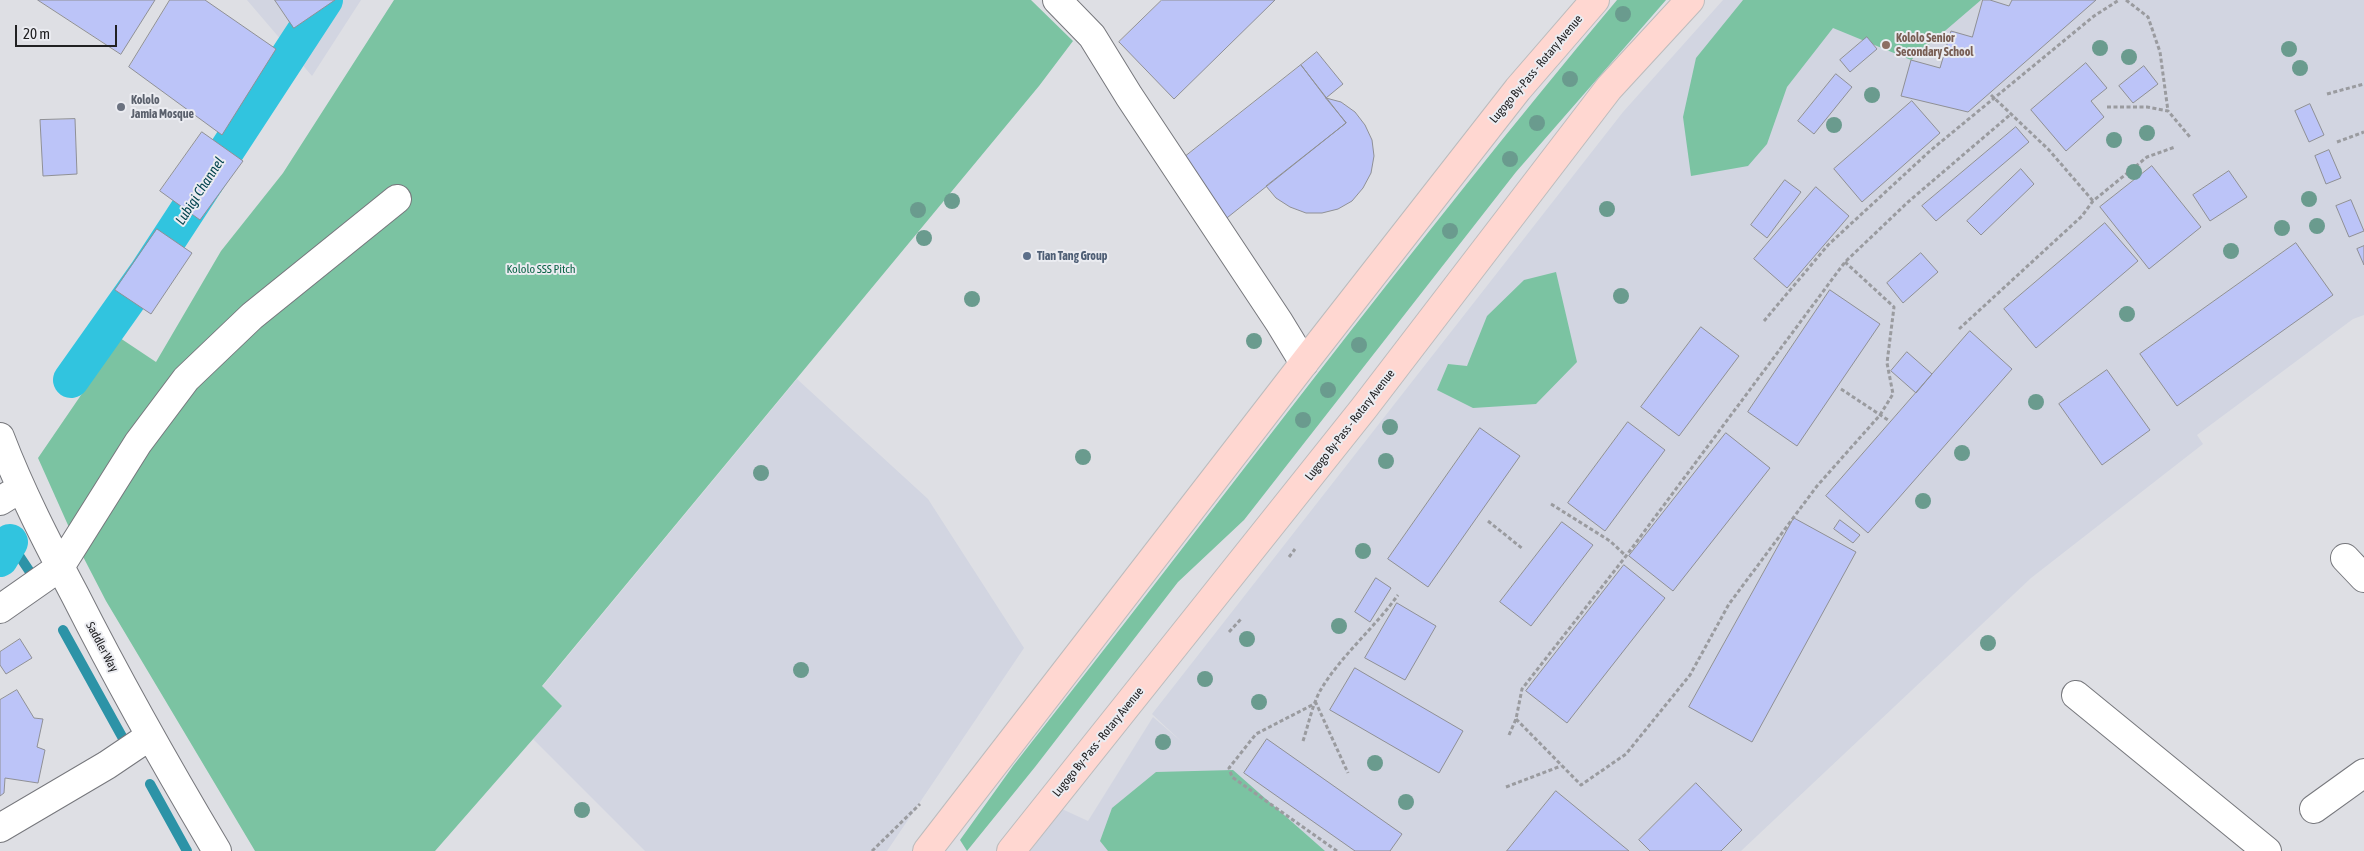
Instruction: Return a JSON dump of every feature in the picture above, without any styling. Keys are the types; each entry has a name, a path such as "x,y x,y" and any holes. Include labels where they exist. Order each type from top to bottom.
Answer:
{"main road":[{"name":"Lugogo By-Pass - Rotary Avenue","path":"927,851 1524,82 1595,0"},
{"name":"Lugogo By-Pass - Rotary Avenue","path":"1011,851 1364,408 1609,88 1690,0"}],"street":[{"path":"1057,0 1092,36 1129,96 1274,314 1304,363"},
{"path":"0,609 60,567 138,443 186,379 252,316 397,199"},
{"name":"Saddler Way","path":"0,437 10,495 60,567 150,736 217,851"},
{"path":"2346,558 2364,578"},
{"path":"2076,695 2266,851"},
{"path":"0,828 107,766 150,736"},
{"path":"2314,809 2364,773"}],"path":[{"path":"1764,321 1828,245 1931,150 1995,100 2094,16 2119,0"},
{"path":"2126,0 2148,17 2160,52 2168,111 2190,137"},
{"path":"2327,94 2364,84"},
{"path":"1991,95 2049,150 2093,201"},
{"path":"2108,108 2147,107 2168,111"},
{"path":"1509,735 1516,719 1522,689 1626,556 1845,262 1908,202 2011,114"},
{"path":"2337,142 2364,132"},
{"path":"1959,330 2082,216 2093,201 2147,157 2175,147"},
{"path":"1516,719 1580,785 1626,754 1690,675 1729,604 1817,486 1880,415 1893,394 1887,363 1894,307 1845,262"},
{"path":"1841,389 1888,420"},
{"path":"1551,504 1610,541 1626,556"},
{"path":"1488,521 1523,549"},
{"path":"1303,741 1322,687 1352,648 1382,618 1398,596"},
{"path":"1316,703 1348,773"},
{"path":"1316,703 1256,734 1229,768 1232,777 1337,851"},
{"path":"1506,787 1561,766"},
{"path":"872,851 925,800"}],"shaded area":[{"path":"247,0 361,0 312,76"},
{"path":"1723,0 2364,0 2364,315 2353,319 2197,435 2203,444 2031,578 1741,851 1030,851 1062,809 1088,821 1153,717 1183,743 1152,714 1623,112"},
{"path":"797,379 928,499 1024,648 887,851 645,851 533,739 562,706 542,687"}],"green space":[{"name":"Kololo SSS Pitch","path":"394,0 1031,0 1073,41 1039,86 542,686 562,706 435,851 255,851 106,601 76,543 38,458 120,338 156,362 221,251 283,173"},
{"path":"1617,0 1666,0 1516,172 1244,520 1178,582 1035,767 967,851 960,840 1013,766 1387,285 1539,94"},
{"path":"1743,0 1981,0 1911,60 1833,28 1787,87 1767,144 1748,166 1691,176 1683,117 1696,58"},
{"path":"1556,272 1577,362 1536,404 1473,408 1437,390 1448,364 1467,366 1487,316 1524,280"},
{"path":"1233,770 1325,851 1108,851 1100,841 1112,808 1156,772"}],"building":[{"path":"38,0 155,0 121,54"},
{"path":"170,0 205,0 276,49 222,135 129,67"},
{"path":"275,0 335,0 294,28"},
{"path":"1162,0 1275,0 1174,99 1119,42"},
{"path":"1983,0 1990,0 2009,6 2012,0 2096,0 1968,112 1901,96 1911,60 1940,68 1951,31 1972,37"},
{"path":"1867,37 1877,49 1850,72 1840,60"},
{"path":"1317,52 1343,84 1326,98 1301,65"},
{"path":"2086,63 2107,88 2091,101 2104,117 2066,151 2031,110"},
{"path":"1301,65 1346,123 1213,229 1167,171"},
{"path":"2144,66 2158,84 2133,103 2119,86"},
{"path":"1836,74 1852,87 1814,134 1798,121"},
{"path":"1326,98 1341,102 1355,112 1365,125 1372,140 1374,156 1371,173 1363,188 1352,201 1338,209 1322,213 1306,213 1290,207 1276,198 1266,186 1346,123"},
{"path":"1912,101 1940,133 1862,202 1834,169"},
{"path":"2310,104 2324,135 2309,142 2295,111"},
{"path":"75,119 77,174 43,176 40,120"},
{"path":"2016,127 2029,142 1936,221 1922,206"},
{"path":"202,132 243,161 200,220 160,191"},
{"path":"2329,150 2341,178 2326,184 2315,156"},
{"path":"2152,166 2201,227 2149,269 2100,207"},
{"path":"2021,169 2034,184 1981,235 1967,221"},
{"path":"2229,171 2247,197 2210,221 2193,195"},
{"path":"1785,180 1801,192 1767,238 1751,225"},
{"path":"1816,187 1849,216 1787,288 1754,259"},
{"path":"2351,200 2364,231 2349,237 2336,206"},
{"path":"2105,223 2138,261 2036,348 2004,309"},
{"path":"157,229 192,253 151,314 115,290"},
{"path":"2296,243 2333,295 2177,406 2140,354"},
{"path":"2364,246 2364,265 2357,249"},
{"path":"1921,253 1938,272 1903,303 1887,283"},
{"path":"1830,290 1880,324 1797,446 1748,412"},
{"path":"1701,327 1739,356 1679,436 1641,407"},
{"path":"1970,331 2012,369 1868,533 1826,496"},
{"path":"1907,352 1932,374 1916,393 1891,371"},
{"path":"2107,370 2150,430 2102,465 2059,404"},
{"path":"1628,422 1665,450 1605,531 1568,503"},
{"path":"1480,428 1520,456 1428,587 1388,559"},
{"path":"1726,433 1770,468 1673,591 1629,556"},
{"path":"1794,518 1856,552 1752,742 1689,707"},
{"path":"1840,520 1860,535 1853,543 1834,529"},
{"path":"1562,522 1593,545 1531,626 1500,602"},
{"path":"1624,565 1665,598 1567,723 1526,691"},
{"path":"1376,578 1391,588 1370,622 1355,612"},
{"path":"1397,603 1436,626 1405,680 1365,658"},
{"path":"20,639 32,658 6,674 0,665 0,652"},
{"path":"1355,668 1463,731 1439,773 1330,710"},
{"path":"17,690 34,718 43,719 37,747 45,750 38,783 5,778 4,793 0,796 0,700"},
{"path":"1267,739 1402,834 1390,851 1355,851 1244,773"},
{"path":"1696,783 1742,830 1721,851 1650,851 1639,840"},
{"path":"1556,791 1629,851 1507,851"}],"waterway":[{"name":"Lubigi Channel","path":"71,380 146,274 325,0"},
{"path":"10,542 30,572"},
{"path":"0,559 10,542"},
{"path":"63,630 125,742"},
{"path":"150,784 187,851"}],"place":[{"name":"Kololo Senior Secondary School","path":"1886,45"},
{"name":"Kololo Jamia Mosque","path":"121,107"},
{"name":"Tian Tang Group","path":"1027,256"}]}
